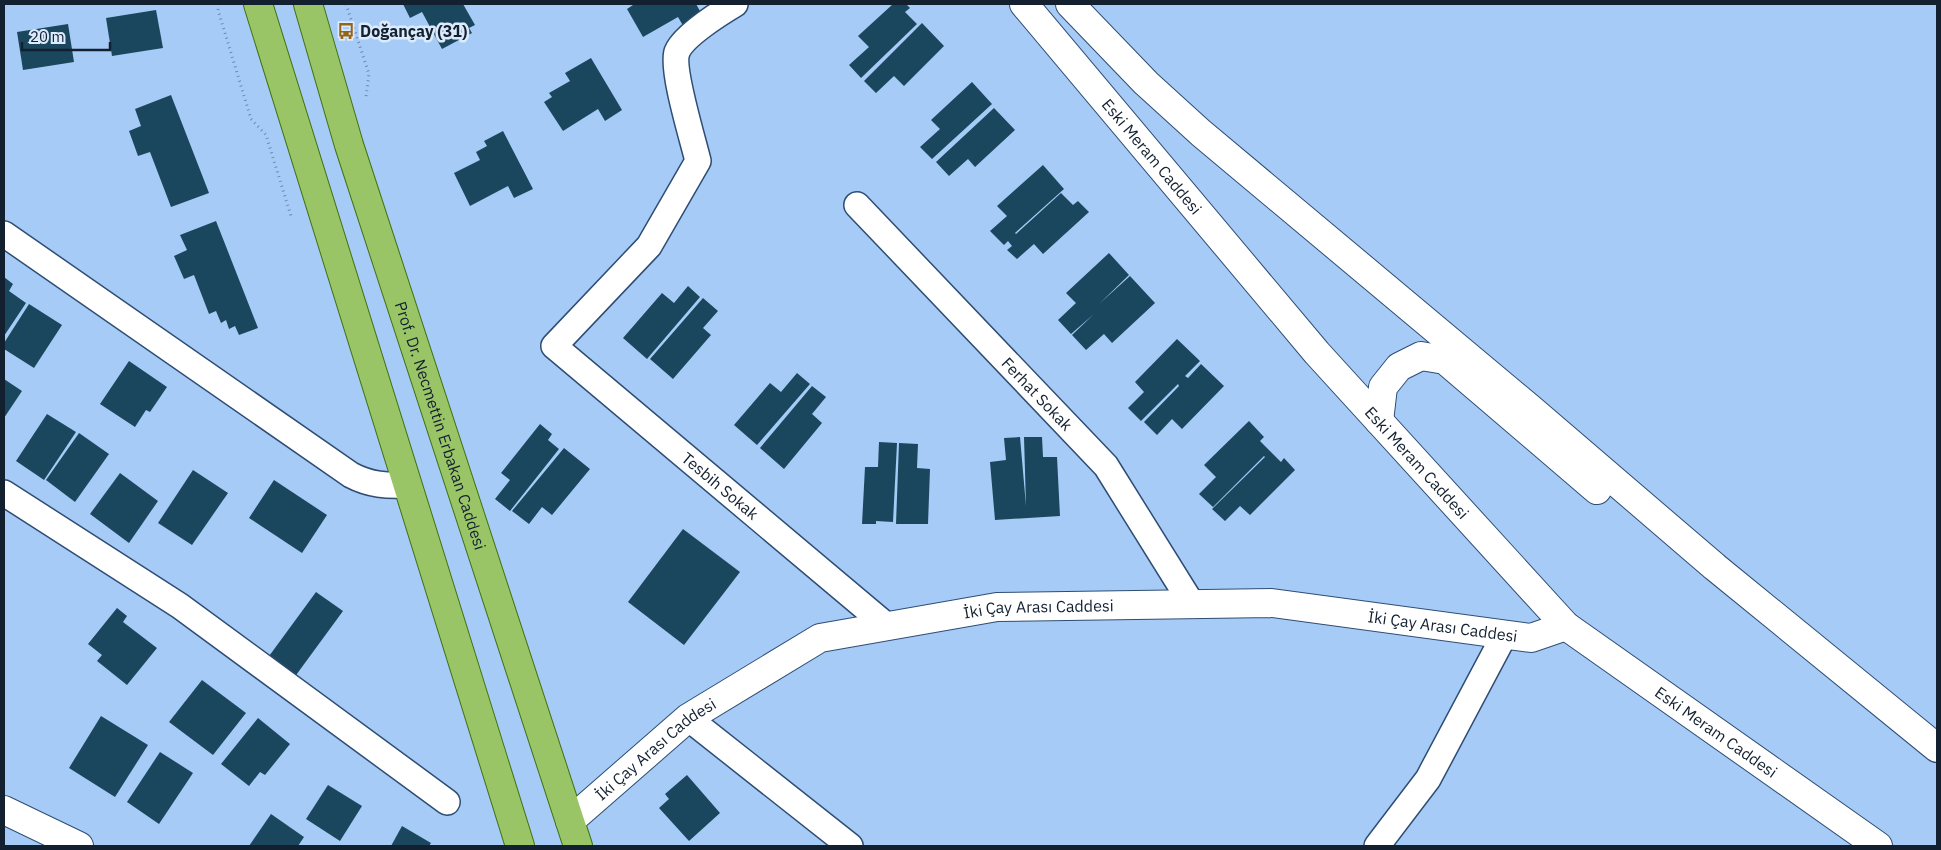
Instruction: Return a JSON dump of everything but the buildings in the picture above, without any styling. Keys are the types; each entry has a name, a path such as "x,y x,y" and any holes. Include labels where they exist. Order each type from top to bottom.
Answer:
{"main road":[{"path":"258,4 519,844"},
{"name":"Prof. Dr. Necmettin Erbakan Caddesi","path":"308,4 352,154 574,834"}],"street":[{"name":"Tesbih Sokak","path":"735,4 686,39 676,53 677,74 698,161 649,246 554,346 887,626"},
{"name":"Eski Meram Caddesi","path":"1024,4 1317,353 1566,626 1878,846"},
{"path":"1070,4 1146,83 1201,133 1715,566 1937,748"},
{"name":"Ferhat Sokak","path":"857,205 1106,466 1192,604"},
{"path":"4,234 351,475 376,484 408,485"},
{"path":"1379,421 1383,386 1399,367 1421,356 1445,360 1632,520 1715,566"},
{"path":"4,493 180,606 447,802"},
{"name":"İki Çay Arası Caddesi","path":"574,834 688,718 820,638 996,607 1272,603 1532,638 1566,626"},
{"path":"1376,846 1428,779 1505,634"},
{"path":"688,718 850,846"},
{"path":"4,810 79,846"}],"path":[{"path":"219,4 218,10 251,119 266,136 293,220"}],"place":[{"name":"Doğançay (31)","path":"346,31"}]}
